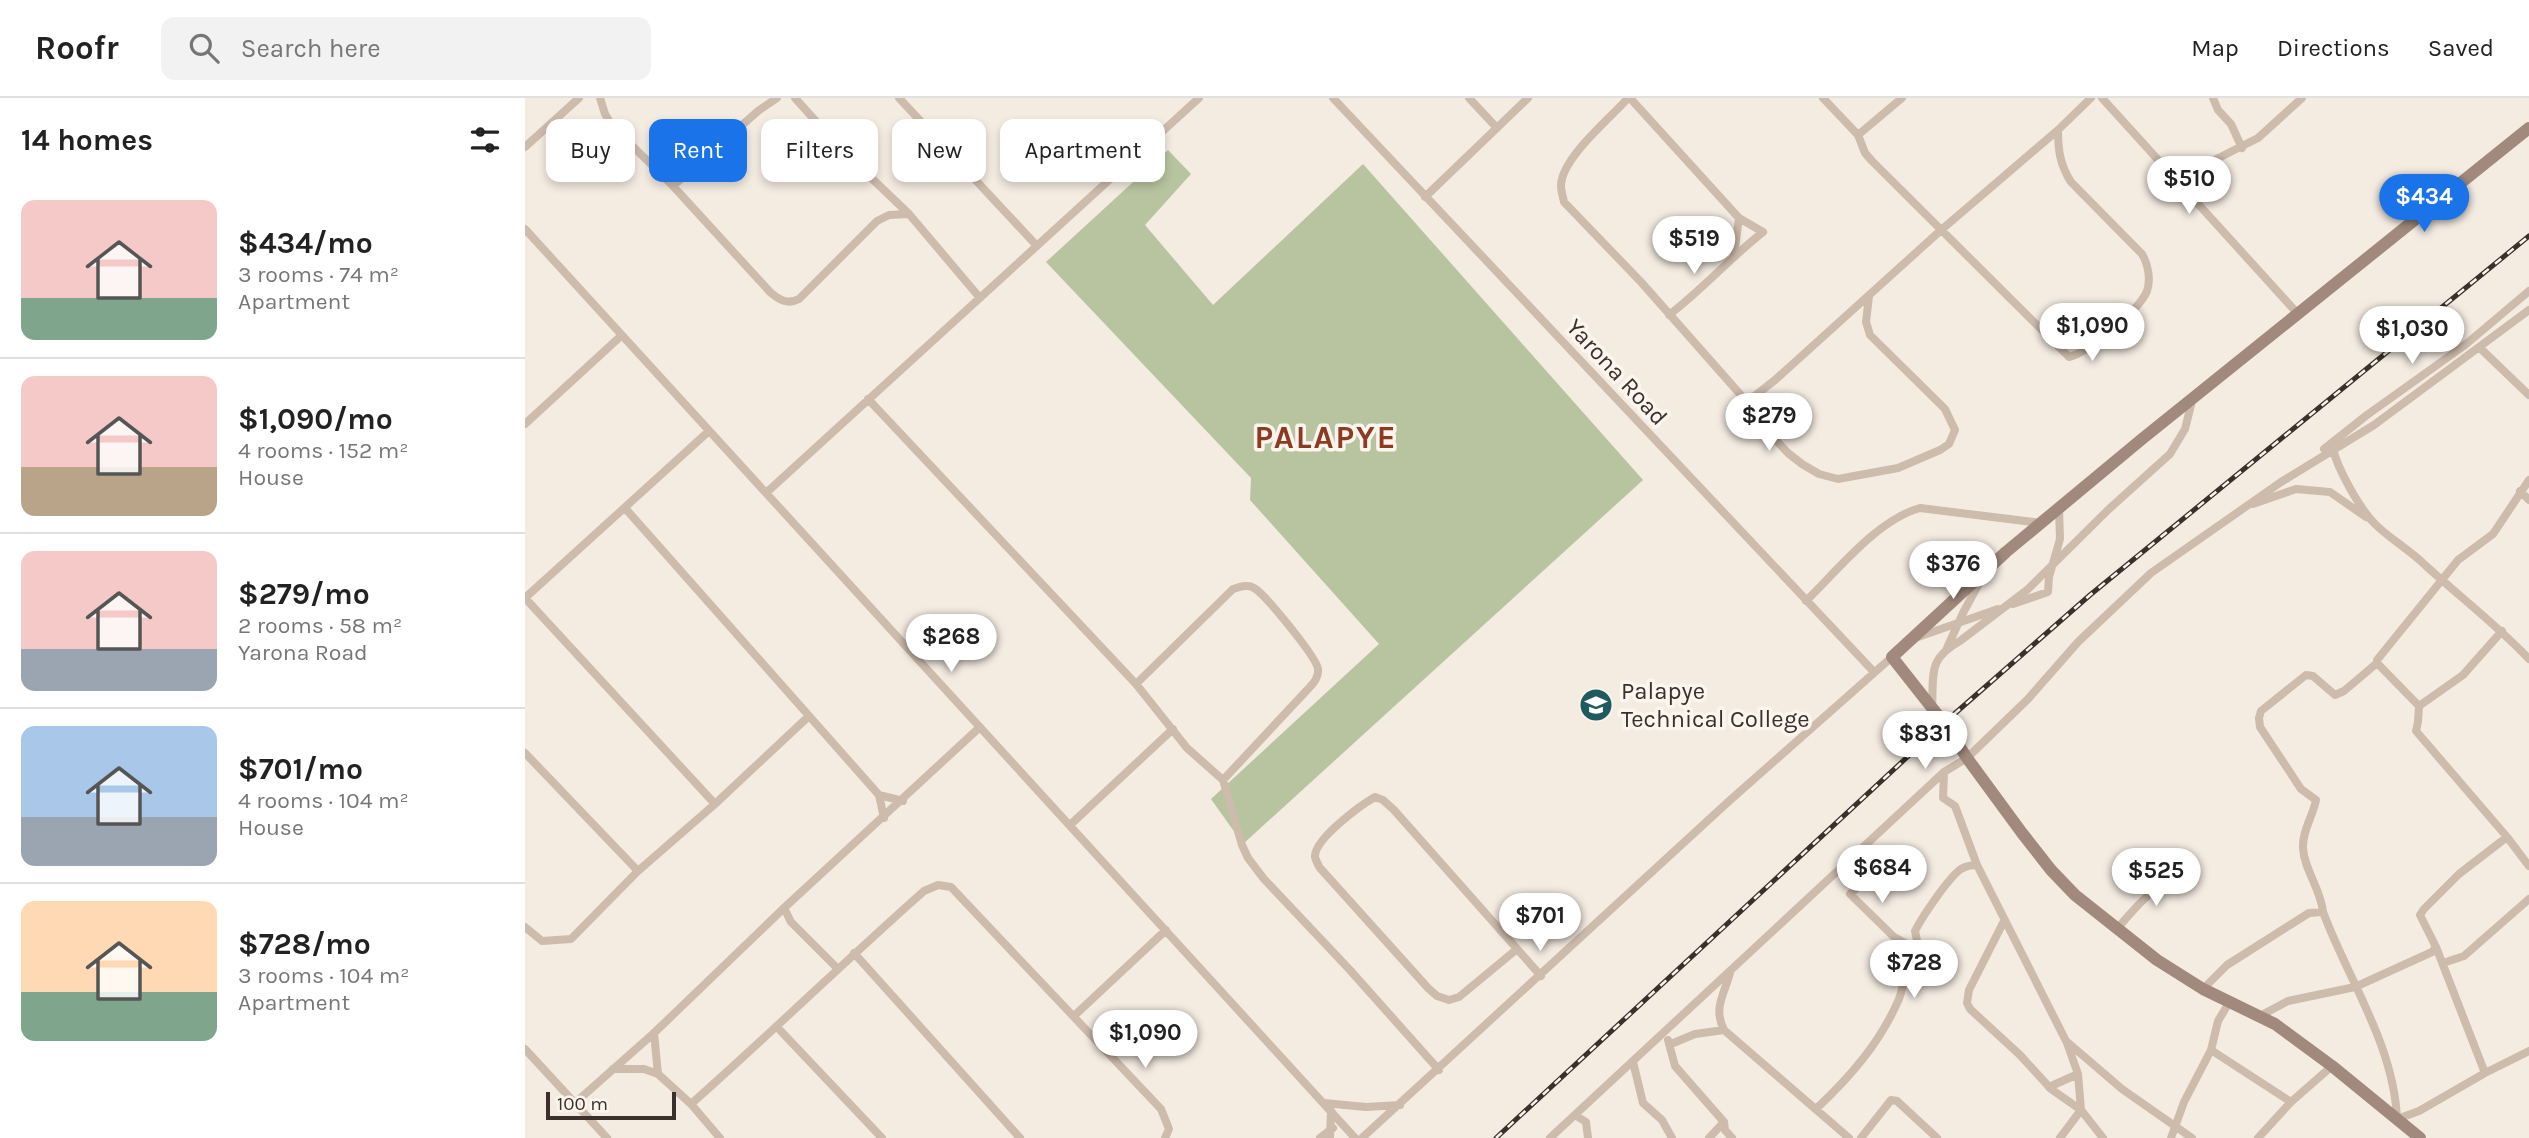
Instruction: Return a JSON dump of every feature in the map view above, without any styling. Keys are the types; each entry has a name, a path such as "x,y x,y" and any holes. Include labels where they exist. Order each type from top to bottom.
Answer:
{"street":[{"path":"525,147 579,98"},
{"path":"600,98 612,125 673,186 770,292 785,302 799,299 877,221 888,215 909,214"},
{"path":"673,186 758,111 777,98"},
{"path":"795,98 840,148 909,214 980,298"},
{"path":"899,98 1037,246"},
{"path":"766,493 1199,98"},
{"name":"Yarona Road","path":"1333,98 1874,672"},
{"path":"1469,98 1497,128"},
{"path":"1425,197 1528,98"},
{"path":"1669,315 1763,232 1739,218 1629,98 1568,166 1560,185 1564,202 1641,282 1669,315 1747,402 1788,453 1819,474 1833,478 1898,468 1930,456 1949,444 1955,430 1947,413 1870,335 1866,323 1869,296"},
{"path":"1823,98 1858,135 1865,153 1940,231 2065,355 2077,355 2109,333 2147,292 2149,282 2146,261 2071,182 2060,159 2058,130"},
{"path":"1858,135 1902,98"},
{"path":"1747,402 2058,130 2091,98"},
{"path":"2102,98 2298,314"},
{"path":"2213,98 2218,110 2231,124 2242,148"},
{"path":"2175,180 2258,138 2302,98"},
{"path":"1362,1138 1988,568 2193,397 2529,128"},
{"path":"1734,255 1739,218"},
{"path":"525,229 1355,1138"},
{"path":"2314,461 2367,415 2465,345 2529,291"},
{"path":"1550,1138 1944,772 1967,758 2028,699 2078,642 2151,573 2244,507 2374,425 2529,310"},
{"path":"525,410 528,421 622,335"},
{"path":"2480,348 2529,395"},
{"path":"1947,648 2027,590 2170,454 2185,429 2193,397"},
{"path":"869,399 1136,684 1187,748 1223,780 1248,858 1264,879 1439,1070"},
{"path":"709,431 525,598 715,804"},
{"path":"2333,449 2337,466 2374,523"},
{"path":"2397,1119 2395,1083 2323,912 2303,850 2316,800 2301,789 2260,727 2259,718 2261,711 2306,675 2313,676 2335,695 2344,691 2377,663 2458,560 2493,534 2529,480"},
{"path":"2244,507 2296,489 2330,492 2425,564 2441,581 2502,632 2529,660"},
{"path":"2520,491 2529,500"},
{"path":"625,508 880,795 884,818"},
{"path":"1807,601 1882,527 1904,512 1920,508 2041,523"},
{"path":"1912,638 1940,631 2048,592 2060,539 2059,508"},
{"path":"1932,707 1932,673 1936,660 1947,648 1988,568"},
{"path":"1136,684 1233,590 1244,586 1253,587 1283,618 1317,664 1318,675 1223,780"},
{"path":"2419,706 2463,675 2502,632"},
{"path":"1892,657 2052,870 2075,895 2157,960 2203,989 2276,1024 2420,1138"},
{"path":"2377,663 2419,706 2416,731 2529,866"},
{"path":"525,927 542,941 571,939 638,871 809,716"},
{"path":"575,1102 654,1033 980,727"},
{"path":"1069,825 1173,729"},
{"path":"525,753 638,871"},
{"path":"1944,772 1944,798 1955,806 1977,865 2066,1041 2078,1074 2081,1110 2060,1138"},
{"path":"880,795 903,801"},
{"path":"1517,949 1459,997 1449,1000 1437,996 1410,970 1319,868 1315,857 1318,848 1357,808 1375,797 1383,800 1517,949 1541,976"},
{"path":"2485,1073 2443,963 2420,915 2459,874 2507,837"},
{"path":"1855,856 1857,888 1850,894 1894,937 1919,950"},
{"path":"1919,950 1915,931 1923,917 1955,875 1969,865 1977,865"},
{"path":"2116,930 2159,886 2182,877 2193,877"},
{"path":"691,1104 777,1027 853,953 924,891 938,885 951,887 1161,1109 1169,1129 1165,1138"},
{"path":"2443,963 2465,956 2529,899"},
{"path":"785,908 791,922 837,968"},
{"path":"2203,989 2227,965 2309,913 2323,912"},
{"path":"2004,921 1967,996 1967,1003 2049,1087 2081,1110 2103,1138"},
{"path":"1074,1016 1166,930"},
{"path":"2258,1017 2288,1001 2355,987 2433,952 2436,947"},
{"path":"1816,1109 1848,1079 1876,1042 1900,997 1908,956 1919,950"},
{"path":"853,953 1020,1138"},
{"path":"1731,971 1719,1005 1718,1018 1724,1030 1849,1138"},
{"path":"2171,1138 2184,1102 2211,1049 2218,1021 2230,1001"},
{"path":"777,1027 882,1138"},
{"path":"1671,1044 1695,1034 1724,1030"},
{"path":"654,1033 658,1074"},
{"path":"1664,1033 1671,1044 1675,1066 1724,1122 1725,1130 1732,1138"},
{"path":"2066,1041 2122,1089 2192,1138"},
{"path":"525,1049 607,1138"},
{"path":"2211,1049 2291,1102"},
{"path":"2397,1119 2419,1111 2529,1051"},
{"path":"1633,1062 1643,1103 1662,1121 1672,1138"},
{"path":"2258,1138 2291,1102 2332,1066"},
{"path":"613,1069 644,1069 658,1074 691,1104 720,1138"},
{"path":"2049,1087 2078,1074"},
{"path":"1861,1138 1891,1100 1897,1101 1937,1138"},
{"path":"1324,1103 1366,1107 1400,1105"},
{"path":"1331,1111 1331,1134"},
{"path":"1575,1115 1586,1122 1588,1138"},
{"path":"1320,1138 1331,1134 1341,1122"},
{"path":"1709,1138 1724,1122"}],"green space":[{"path":"1168,150 1191,174 1145,225 1213,305 1363,164 1643,480 1243,844 1211,799 1379,644 1250,500 1251,478 1046,262 1133,182 1165,182 1165,153"}],"railway":[{"path":"1496,1138 1944,723 2090,595 2529,236"}],"place":[{"name":"Palapye Technical College","path":"1596,705"}],"district":[{"name":"PALAPYE","path":"1326,437"}]}
